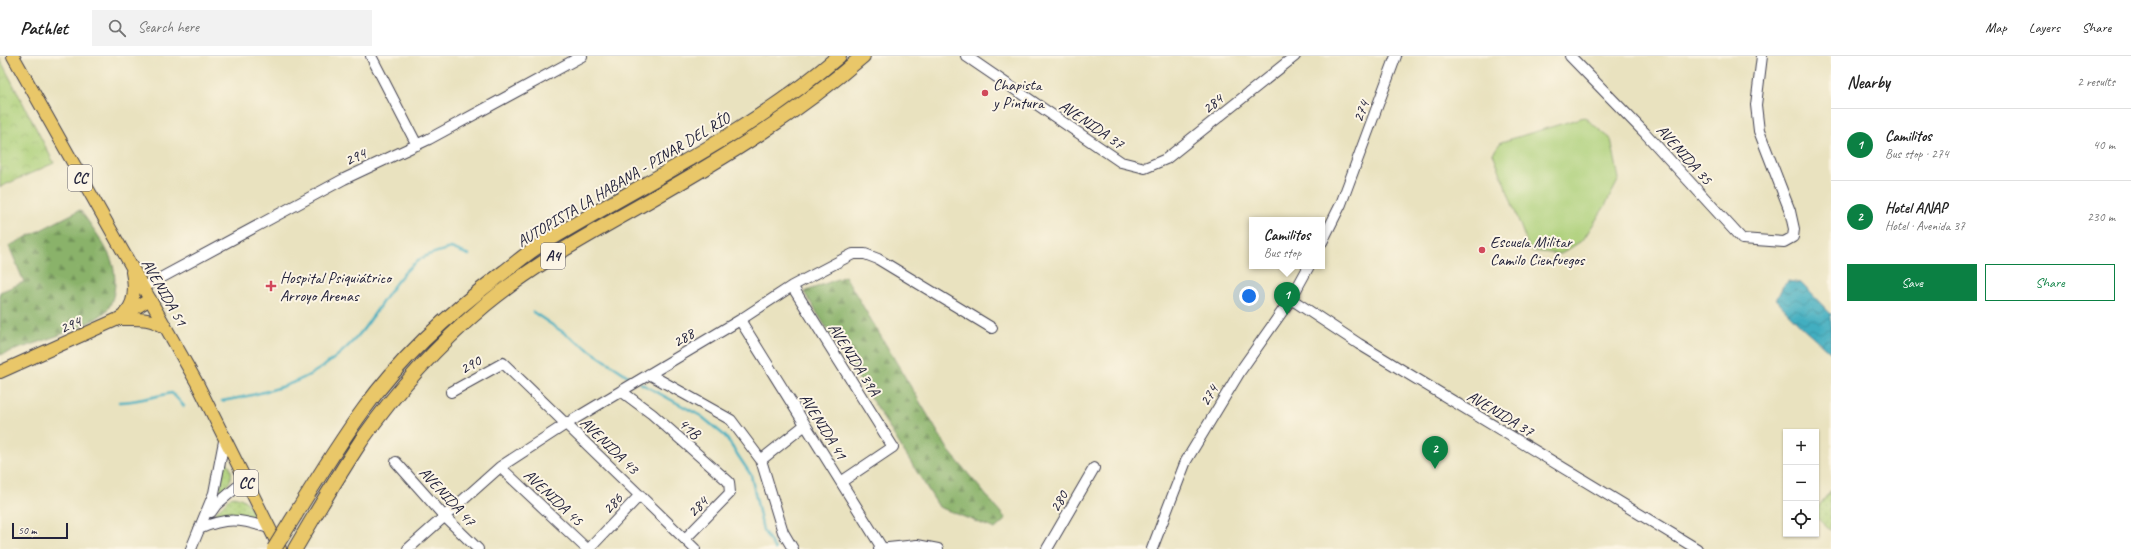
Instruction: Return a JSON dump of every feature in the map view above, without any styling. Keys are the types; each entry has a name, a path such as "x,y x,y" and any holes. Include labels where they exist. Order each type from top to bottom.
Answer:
{"highway":[{"name":"AUTOPISTA LA HABANA - PINAR DEL RÍO","path":"274,549 333,452 382,386 421,343 476,294 540,245 748,125 822,70 838,56"},
{"name":"AUTOPISTA LA HABANA - PINAR DEL RÍO","path":"295,549 361,441 383,412 432,356 486,305 526,274 568,246 754,138 829,86 863,56"}],"main road":[{"name":"AVENIDA 51","path":"13,56 37,102 144,287 225,436 245,480 280,549"},
{"path":"118,319 129,309 134,295 134,282 129,263"},
{"name":"294","path":"0,372 118,319 150,299"},
{"path":"118,319 145,318 156,322 167,329"}],"street":[{"path":"371,56 417,145"},
{"name":"294","path":"144,287 344,179 417,145 582,56"},
{"name":"AVENIDA 37","path":"966,56 1121,162 1145,168"},
{"name":"284","path":"1145,168 1166,159 1295,56"},
{"name":"274","path":"1325,236 1341,204 1396,56"},
{"name":"AVENIDA 35","path":"1570,56 1645,133 1742,239 1784,242 1792,237 1794,229 1790,211 1759,131 1756,105 1762,56"},
{"name":"288","path":"408,549 500,467 566,424 740,320 792,286 853,254 865,254 878,259 992,328"},
{"name":"274","path":"1152,549 1186,461 1240,370 1291,299 1307,269"},
{"name":"AVENIDA 39A","path":"792,286 894,447 841,482"},
{"name":"AVENIDA 37","path":"1291,299 1359,344 1697,549"},
{"name":"AVENIDA 41","path":"740,320 881,548"},
{"name":"290","path":"451,392 503,363"},
{"name":"AVENIDA 43","path":"503,363 695,549"},
{"path":"649,374 731,420 761,460 783,532 793,549"},
{"name":"41B","path":"621,392 652,414 729,482 730,493"},
{"path":"761,460 805,424"},
{"path":"191,549 210,507 225,436"},
{"name":"AVENIDA 47","path":"396,462 444,516 478,549"},
{"name":"AVENIDA 45","path":"500,467 588,549"},
{"name":"280","path":"1047,549 1094,468"},
{"path":"199,529 216,505 245,480"},
{"name":"284","path":"685,539 730,493"},
{"name":"286","path":"588,549 640,495"},
{"path":"199,529 228,520 251,522 269,528"},
{"path":"881,548 917,545 938,549"}],"green space":[{"path":"0,59 54,163 0,187"},
{"path":"1584,117 1611,139 1619,179 1605,206 1583,240 1561,254 1530,251 1493,153 1501,142"},
{"path":"80,210 103,244 113,265 115,286 109,307 102,314 91,321 76,328 0,355 0,292 24,282 9,246"},
{"path":"845,276 949,451 1006,519 995,529 939,507 804,292"},
{"path":"225,459 231,469 231,478 230,482 219,493"},
{"path":"1831,490 1831,531 1819,520 1819,506"},
{"path":"232,496 241,498 248,503 254,515 254,519 211,520 215,513"}],"water":[{"path":"1788,281 1801,283 1831,314 1831,353 1801,326 1776,300 1783,286"}],"waterway":[{"path":"222,401 278,388 311,374 326,365 356,338 394,285 422,258 432,253 451,248 469,255"},
{"path":"533,312 634,380"},
{"path":"640,383 701,416 725,436 751,475 763,530 775,549"},
{"path":"119,402 139,400 172,393 184,406"}],"place":[{"name":"Chapista y Pintura","path":"985,93"},
{"name":"Escuela Militar Camilo Cienfuegos","path":"1482,250"},
{"name":"Hospital Psiquiátrico Arroyo Arenas","path":"271,286"},
{"name":"Camilitos","path":"1287,315"},
{"name":"Hotel ANAP","path":"1435,469"}]}
